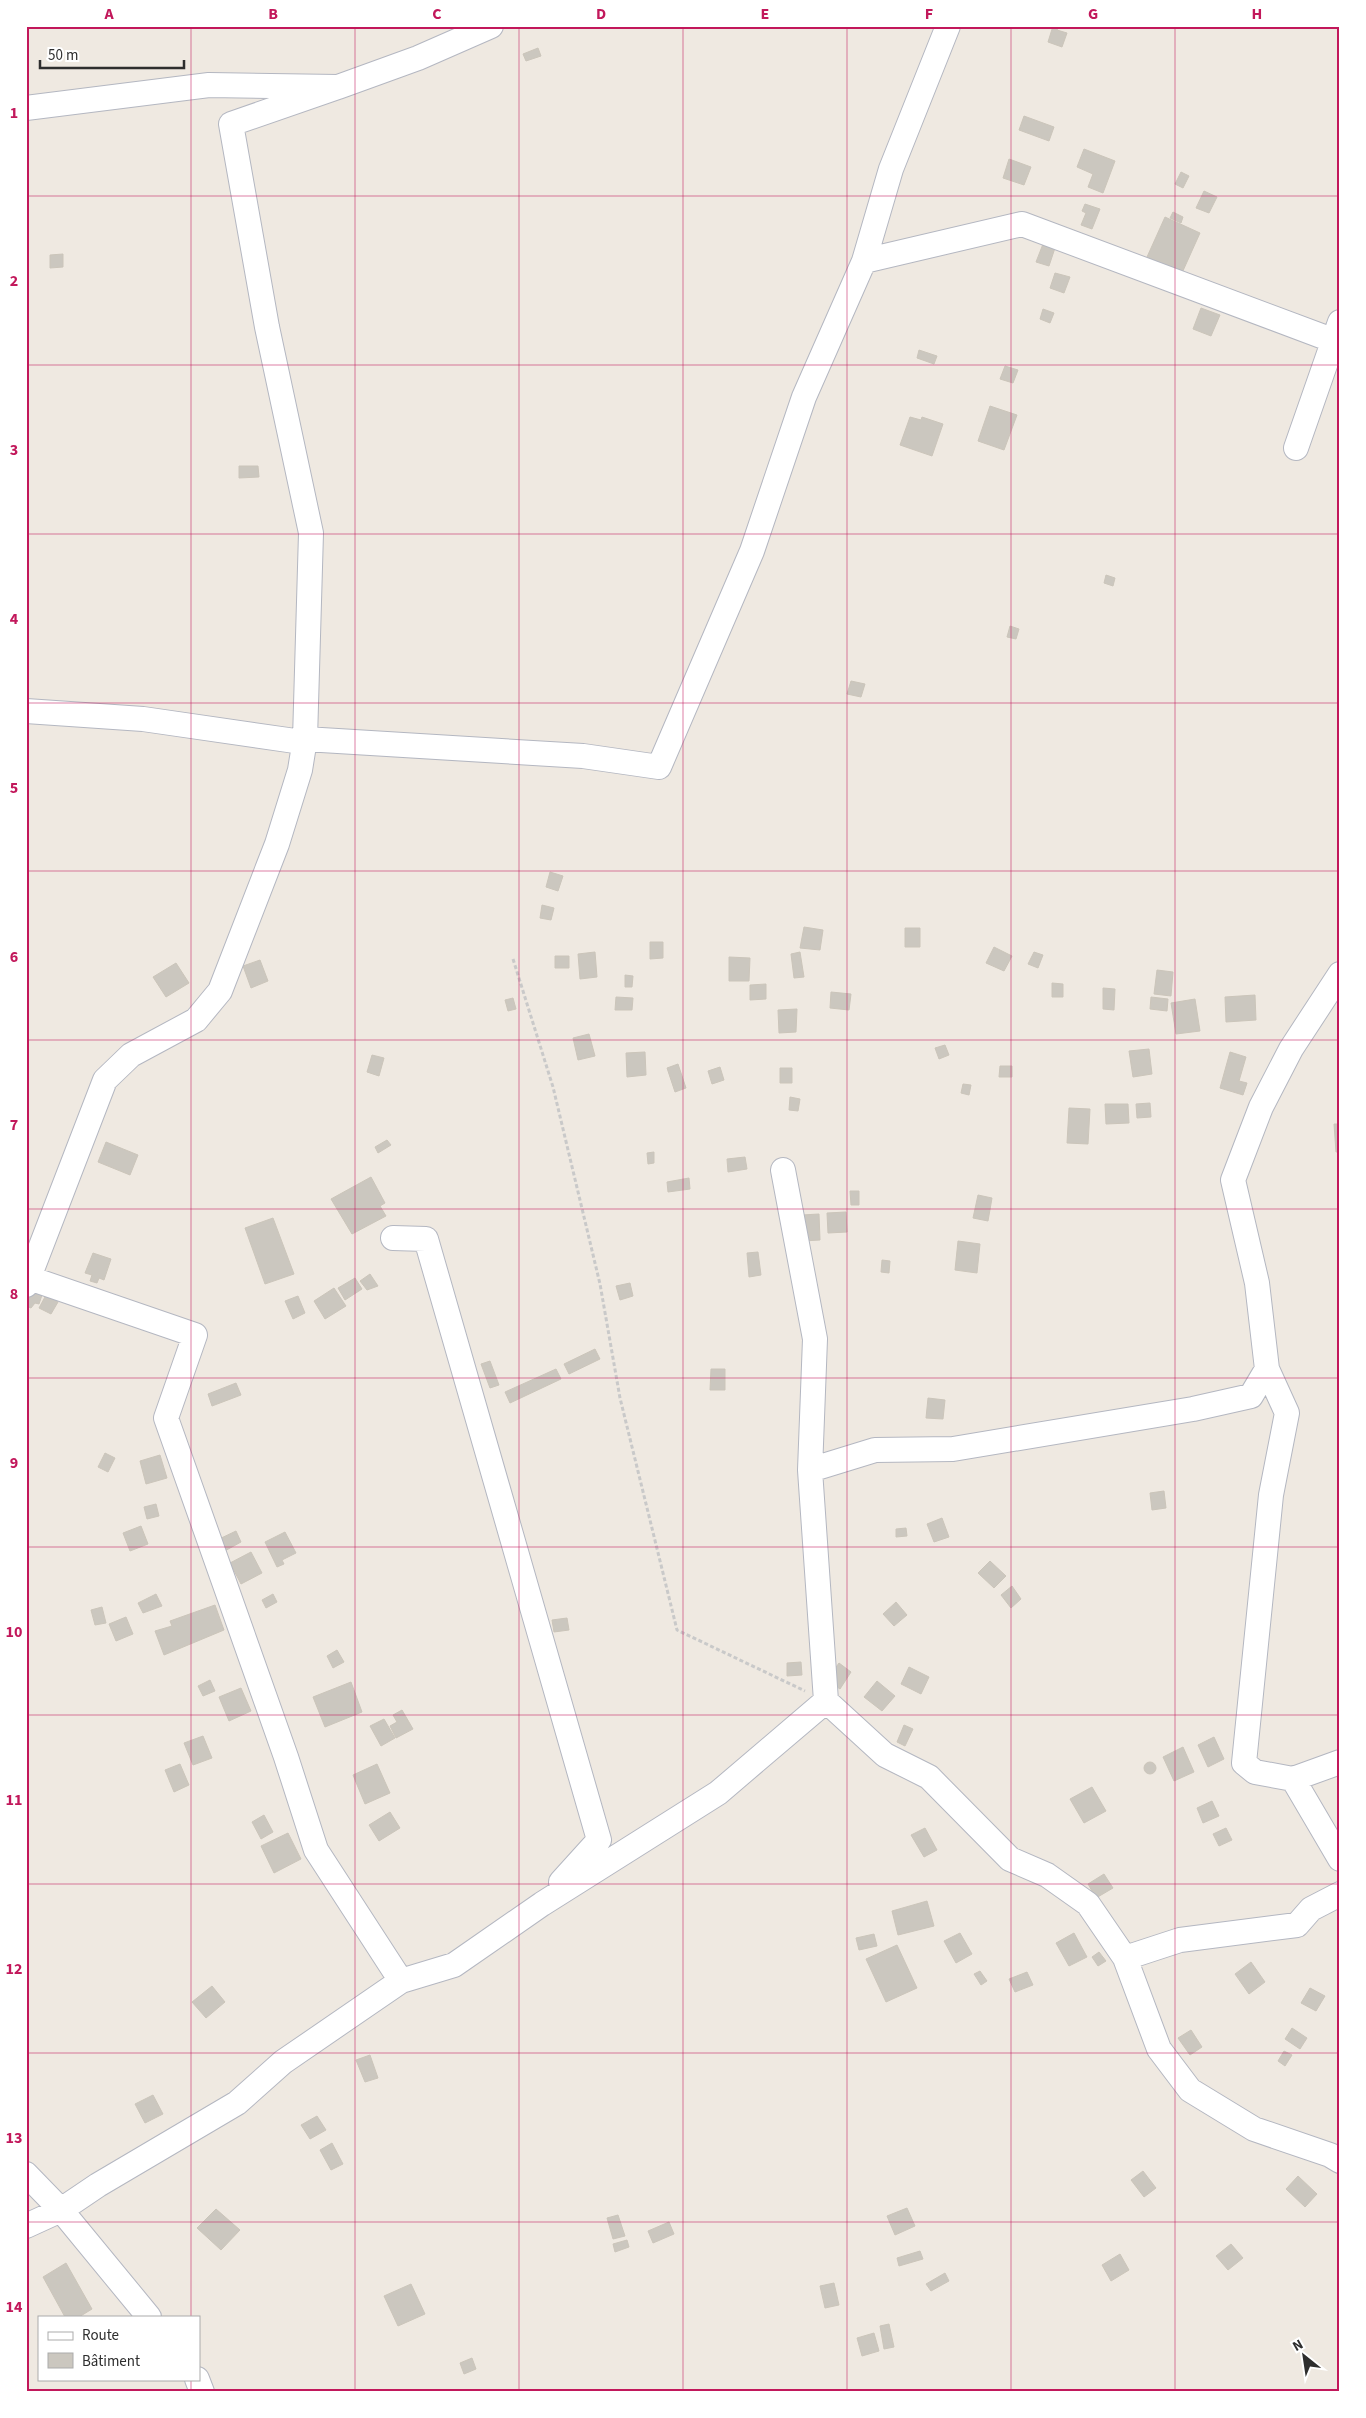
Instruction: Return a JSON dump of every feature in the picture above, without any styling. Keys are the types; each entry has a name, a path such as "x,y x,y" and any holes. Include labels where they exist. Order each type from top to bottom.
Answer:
{"street":[{"path":"401,1981 316,1850 286,1757 166,1418 195,1335 27,1281 105,1080 131,1055 196,1020 220,991 277,844 300,770 305,739 311,533 267,326 232,124 418,58 491,26"},
{"path":"26,711 143,719 295,741 305,739 583,756 659,767 752,551 804,397 864,261 891,169 948,26"},
{"path":"26,108 209,85 338,86"},
{"path":"864,261 1022,224 1336,331 1296,448"},
{"path":"1340,974 1291,1049 1262,1107 1233,1180 1258,1283 1267,1369 1287,1413 1271,1495 1244,1763 1256,1772 1293,1779 1340,1762"},
{"path":"783,1170 815,1339 810,1470 826,1701 885,1755 929,1777 1010,1859 1048,1875 1088,1904 1125,1958 1159,2049 1190,2090 1254,2129 1340,2160"},
{"path":"393,1238 426,1239 599,1840 542,1904"},
{"path":"810,1470 875,1450 953,1449 1193,1409 1251,1396 1267,1369"},
{"path":"26,2226 60,2210 98,2185 237,2103 283,2062 401,1981 454,1964 542,1904 718,1793 826,1701"},
{"path":"1293,1779 1340,1858"},
{"path":"1125,1958 1180,1940 1297,1925 1311,1909 1340,1894"},
{"path":"26,2174 60,2210 148,2316"},
{"path":"197,2380 202,2392"}],"path":[{"path":"513,959 554,1087 600,1284 620,1398 676,1630 826,1701"}],"building":[{"path":"1053,26 1059,26 1057,30 1067,33 1062,47 1048,42"},
{"path":"538,48 541,56 526,61 523,54"},
{"path":"1024,116 1054,127 1049,141 1019,130"},
{"path":"1084,149 1115,161 1103,193 1088,187 1093,174 1077,167"},
{"path":"1009,159 1031,167 1024,185 1003,178"},
{"path":"1181,172 1189,176 1183,188 1175,184"},
{"path":"1204,191 1217,197 1209,213 1196,208"},
{"path":"1085,204 1100,209 1092,229 1081,225 1086,213 1082,211"},
{"path":"1173,212 1183,217 1181,223 1170,218"},
{"path":"1165,217 1200,233 1182,273 1147,257"},
{"path":"1043,244 1055,248 1049,266 1036,262"},
{"path":"63,254 63,267 50,268 50,255"},
{"path":"1055,273 1070,277 1064,293 1050,288"},
{"path":"1201,308 1220,315 1211,336 1193,329"},
{"path":"1043,309 1054,313 1050,323 1040,319"},
{"path":"919,350 937,356 934,364 917,358"},
{"path":"1005,366 1018,370 1013,383 1000,379"},
{"path":"990,406 1017,415 1004,450 978,441"},
{"path":"910,417 921,420 922,417 943,424 932,456 900,445"},
{"path":"239,466 258,466 259,477 239,478"},
{"path":"1106,575 1115,578 1113,586 1104,583"},
{"path":"1010,626 1019,629 1016,639 1007,637"},
{"path":"851,681 865,684 861,697 847,694"},
{"path":"550,872 563,876 558,891 546,887"},
{"path":"542,905 554,908 551,920 540,918"},
{"path":"804,927 823,930 820,950 800,948"},
{"path":"905,928 920,928 920,947 905,947"},
{"path":"650,942 663,942 663,958 650,959"},
{"path":"994,947 1012,956 1004,971 986,963"},
{"path":"595,952 597,977 580,979 578,954"},
{"path":"800,952 804,977 794,978 791,954"},
{"path":"1034,952 1043,955 1038,968 1028,964"},
{"path":"555,956 569,956 569,968 555,968"},
{"path":"729,957 750,958 749,981 729,981"},
{"path":"260,960 268,981 251,988 243,966"},
{"path":"176,963 189,983 166,997 153,977"},
{"path":"1157,970 1173,972 1171,996 1154,994"},
{"path":"625,975 633,976 632,987 625,987"},
{"path":"1052,983 1063,984 1063,997 1052,997"},
{"path":"766,984 766,999 750,1000 750,985"},
{"path":"1103,988 1115,989 1114,1010 1103,1009"},
{"path":"831,992 851,994 849,1010 830,1008"},
{"path":"1255,995 1256,1020 1226,1022 1225,997"},
{"path":"616,997 633,998 632,1010 615,1010"},
{"path":"1151,997 1168,999 1167,1011 1150,1009"},
{"path":"513,998 516,1009 508,1011 505,1000"},
{"path":"1195,999 1200,1031 1176,1034 1171,1003"},
{"path":"797,1009 796,1032 779,1033 778,1010"},
{"path":"589,1034 595,1056 578,1060 573,1038"},
{"path":"945,1045 949,1055 939,1059 935,1048"},
{"path":"1149,1049 1152,1074 1133,1077 1129,1051"},
{"path":"645,1052 646,1075 627,1077 626,1053"},
{"path":"1230,1052 1246,1057 1239,1081 1247,1083 1243,1095 1220,1088"},
{"path":"372,1055 384,1058 379,1076 367,1072"},
{"path":"678,1064 686,1088 675,1092 667,1068"},
{"path":"1000,1066 1012,1066 1012,1077 999,1077"},
{"path":"720,1067 724,1080 712,1084 708,1071"},
{"path":"780,1068 792,1068 792,1083 780,1083"},
{"path":"963,1084 971,1085 969,1095 961,1093"},
{"path":"790,1097 800,1099 798,1111 789,1110"},
{"path":"1150,1103 1151,1117 1137,1118 1136,1104"},
{"path":"1105,1104 1128,1104 1129,1123 1106,1124"},
{"path":"1069,1108 1090,1109 1088,1144 1067,1143"},
{"path":"1334,1124 1340,1124 1340,1152 1336,1152"},
{"path":"387,1140 391,1145 378,1153 375,1147"},
{"path":"106,1142 138,1155 130,1175 98,1162"},
{"path":"654,1152 654,1163 648,1164 647,1153"},
{"path":"745,1157 747,1169 728,1172 727,1159"},
{"path":"371,1177 385,1203 380,1206 386,1216 352,1234 331,1199"},
{"path":"689,1178 690,1189 668,1192 667,1182"},
{"path":"850,1191 859,1191 859,1205 851,1205"},
{"path":"978,1195 992,1198 988,1221 973,1218"},
{"path":"846,1212 847,1232 828,1233 827,1213"},
{"path":"819,1214 820,1240 803,1241 802,1215"},
{"path":"273,1218 294,1274 265,1284 245,1228"},
{"path":"958,1241 980,1244 977,1273 955,1270"},
{"path":"758,1252 761,1275 749,1277 747,1253"},
{"path":"93,1253 111,1259 104,1280 99,1278 97,1283 90,1281 92,1275 85,1273"},
{"path":"882,1260 890,1261 889,1273 881,1272"},
{"path":"370,1274 378,1286 367,1290 360,1281"},
{"path":"355,1278 362,1289 345,1300 338,1288"},
{"path":"630,1283 633,1296 620,1300 616,1286"},
{"path":"334,1288 346,1306 325,1319 314,1301"},
{"path":"32,1291 42,1295 39,1304 35,1303 31,1308 26,1306"},
{"path":"46,1295 58,1302 51,1314 39,1308"},
{"path":"298,1296 305,1313 293,1319 285,1301"},
{"path":"595,1349 600,1359 569,1374 564,1364"},
{"path":"490,1361 499,1385 490,1388 481,1364"},
{"path":"556,1369 561,1379 510,1403 505,1392"},
{"path":"711,1369 725,1369 725,1390 710,1390"},
{"path":"236,1383 241,1395 212,1406 208,1394"},
{"path":"928,1398 945,1400 943,1419 926,1418"},
{"path":"105,1453 115,1458 108,1472 98,1467"},
{"path":"160,1455 167,1478 146,1484 140,1461"},
{"path":"1164,1491 1166,1508 1152,1510 1150,1493"},
{"path":"156,1504 159,1516 147,1519 144,1507"},
{"path":"942,1518 949,1537 934,1542 927,1524"},
{"path":"141,1526 148,1544 130,1551 123,1533"},
{"path":"906,1528 907,1536 896,1537 896,1529"},
{"path":"236,1531 241,1542 221,1553 215,1541"},
{"path":"285,1532 296,1553 282,1560 284,1564 277,1567 265,1542"},
{"path":"251,1552 262,1573 241,1584 230,1563"},
{"path":"990,1561 1006,1576 994,1588 978,1573"},
{"path":"1012,1586 1021,1599 1011,1608 1001,1595"},
{"path":"156,1594 162,1606 143,1613 138,1603"},
{"path":"273,1594 277,1602 266,1608 262,1600"},
{"path":"896,1602 907,1615 894,1626 883,1614"},
{"path":"215,1605 224,1630 164,1655 155,1631 172,1626 170,1621"},
{"path":"102,1607 106,1623 95,1625 91,1610"},
{"path":"126,1617 133,1634 116,1641 109,1624"},
{"path":"567,1618 569,1630 554,1632 552,1620"},
{"path":"337,1650 344,1662 333,1668 327,1656"},
{"path":"801,1662 802,1675 787,1676 787,1663"},
{"path":"839,1663 851,1672 840,1689 827,1680"},
{"path":"909,1667 929,1677 921,1694 901,1684"},
{"path":"210,1680 215,1691 203,1696 198,1686"},
{"path":"877,1681 895,1696 882,1711 864,1697"},
{"path":"351,1682 362,1712 325,1727 313,1697"},
{"path":"241,1688 251,1711 229,1721 219,1697"},
{"path":"402,1710 413,1729 396,1738 390,1726 397,1722 393,1715"},
{"path":"384,1719 395,1738 381,1746 370,1726"},
{"path":"904,1725 913,1729 905,1746 897,1742"},
{"path":"203,1736 212,1758 193,1765 184,1743"},
{"path":"1214,1737 1224,1759 1208,1767 1198,1745"},
{"path":"1183,1747 1194,1772 1174,1781 1163,1757"},
{"path":"1152,1762 1155,1763 1155,1773 1148,1774 1145,1773 1144,1766 1145,1763"},
{"path":"180,1764 189,1785 174,1792 165,1770"},
{"path":"377,1764 390,1793 365,1804 353,1775"},
{"path":"1092,1787 1106,1811 1084,1823 1070,1799"},
{"path":"1212,1801 1219,1816 1203,1823 1197,1808"},
{"path":"390,1812 400,1828 379,1841 369,1825"},
{"path":"264,1815 273,1832 261,1839 252,1822"},
{"path":"925,1828 937,1850 924,1857 911,1835"},
{"path":"1226,1828 1232,1840 1219,1846 1213,1834"},
{"path":"288,1833 301,1859 274,1873 261,1846"},
{"path":"1104,1874 1113,1888 1096,1898 1088,1884"},
{"path":"927,1901 934,1926 898,1935 892,1911"},
{"path":"960,1933 972,1954 956,1963 944,1941"},
{"path":"1074,1933 1087,1957 1069,1966 1056,1943"},
{"path":"874,1934 877,1946 859,1950 856,1938"},
{"path":"897,1945 917,1988 886,2002 866,1959"},
{"path":"1099,1952 1106,1961 1098,1966 1092,1957"},
{"path":"1251,1962 1265,1982 1249,1994 1235,1974"},
{"path":"980,1971 987,1981 981,1985 974,1974"},
{"path":"1027,1972 1033,1985 1015,1992 1009,1979"},
{"path":"212,1986 225,2002 206,2018 192,2002"},
{"path":"1310,1988 1325,1996 1316,2011 1301,2003"},
{"path":"1292,2028 1307,2038 1300,2049 1285,2039"},
{"path":"1191,2030 1202,2047 1190,2055 1178,2038"},
{"path":"1284,2051 1292,2055 1285,2066 1278,2061"},
{"path":"370,2055 378,2078 365,2082 356,2060"},
{"path":"153,2095 163,2114 145,2123 135,2104"},
{"path":"317,2116 326,2130 310,2139 301,2125"},
{"path":"332,2143 343,2164 331,2170 320,2150"},
{"path":"1143,2171 1156,2188 1144,2197 1131,2180"},
{"path":"1298,2176 1317,2194 1305,2207 1286,2189"},
{"path":"907,2208 915,2226 895,2235 887,2216"},
{"path":"216,2209 240,2230 221,2250 197,2228"},
{"path":"618,2215 625,2236 613,2239 607,2218"},
{"path":"669,2222 674,2234 653,2243 648,2231"},
{"path":"627,2240 629,2247 615,2252 613,2244"},
{"path":"1231,2244 1243,2258 1228,2270 1216,2256"},
{"path":"920,2251 923,2259 899,2266 897,2258"},
{"path":"1120,2254 1129,2270 1111,2281 1102,2265"},
{"path":"66,2263 92,2309 81,2316 64,2316 43,2277"},
{"path":"945,2273 949,2281 931,2291 926,2284"},
{"path":"834,2283 839,2305 825,2308 820,2286"},
{"path":"411,2284 425,2314 398,2326 384,2296"},
{"path":"889,2324 894,2347 884,2349 880,2326"},
{"path":"874,2333 879,2351 862,2356 857,2338"},
{"path":"472,2358 476,2369 464,2374 460,2363"}]}
